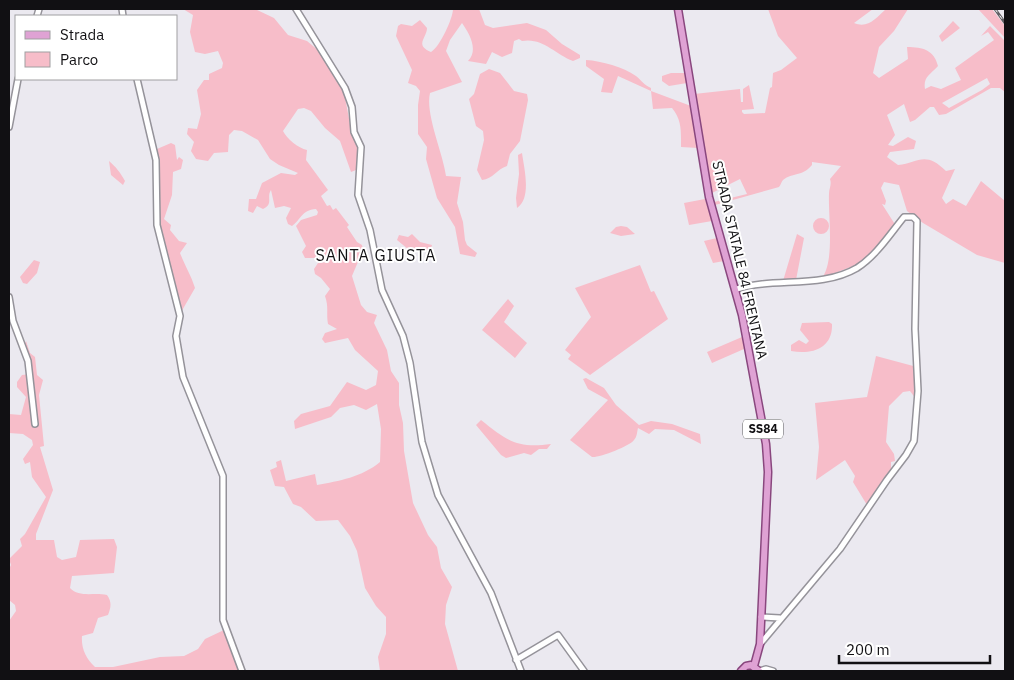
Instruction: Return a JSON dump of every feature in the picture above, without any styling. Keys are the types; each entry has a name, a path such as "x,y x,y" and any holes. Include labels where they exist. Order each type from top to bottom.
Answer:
{"main road":[{"name":"STRADA STATALE 84 FRENTANA","path":"678,9 709,197 737,290 767,456 760,644 757,670"},
{"path":"741,671 746,666 757,670"}],"street":[{"path":"296,9 345,88 352,107 354,132 361,147 358,195 370,230 382,290 403,336 424,451 438,495 491,593 521,671"},
{"path":"9,127 18,80"},
{"path":"137,80 156,160 157,225 180,316 176,336 183,377 223,476 223,620 242,671"},
{"path":"737,290 756,284 818,280 847,272 863,263 892,235 904,217 913,217 917,221 915,329 918,391 914,441 840,549 760,644"},
{"path":"9,297 13,321 28,360 35,424"},
{"path":"761,617 780,618"},
{"path":"516,660 558,635 584,671"},
{"path":"757,670 766,669 773,671"}],"green space":[{"path":"183,9 255,9 274,18 288,35 307,41 319,51 344,92 350,124 358,142 361,168 351,172 340,141 325,128 311,111 304,108 298,109 283,131 293,143 307,150 306,160 328,190 321,196 327,206 330,205 333,210 336,208 349,225 347,227 357,242 362,245 363,250 352,276 361,305 367,312 377,315 374,323 387,350 391,371 399,383 399,405 403,423 404,451 413,503 428,535 437,547 441,568 452,587 446,605 445,624 458,671 380,671 378,657 386,634 386,617 376,606 365,588 357,551 350,536 338,520 316,521 301,507 293,504 284,487 275,486 270,470 277,467 276,462 281,460 286,481 315,474 317,485 358,475 380,462 381,429 377,404 366,410 354,405 340,408 331,417 295,429 294,421 301,414 330,406 347,382 366,390 376,385 378,371 355,350 348,338 325,343 322,339 325,333 337,329 328,324 325,296 330,289 315,274 314,269 318,263 326,262 326,258 305,258 302,252 306,246 296,226 301,220 317,215 316,209 304,213 292,226 288,224 286,218 291,208 284,206 275,208 271,190 269,203 266,207 263,209 257,206 253,213 248,211 249,199 256,199 262,183 281,173 295,175 298,173 270,159 258,140 242,131 234,130 229,135 228,152 214,153 208,161 196,159 191,151 194,142 187,134 188,128 197,129 201,114 197,90 204,80 209,80 209,74 222,68 223,63 218,51 205,54 195,52 190,32 193,15"},
{"path":"453,9 479,9 485,25 493,28 527,23 546,30 562,44 580,55 580,58 573,61 536,41 522,41 519,39 514,41 512,53 502,57 492,52 486,64 468,61 473,52 473,47 462,23 450,40 446,51 462,82 430,93 430,112 446,176 461,177 457,203 463,222 465,240 467,245 477,253 475,257 460,254 455,227 437,198 426,159 427,147 418,134 420,91 416,86 408,83 412,70 396,36 398,26 401,24 412,26 420,20 427,28 422,44 423,47 431,52 435,49 445,32"},
{"path":"768,9 873,9 854,23 864,25 871,22 886,9 908,9 894,31 879,47 873,73 879,78 908,59 907,47 927,50 934,56 938,66 926,79 925,89 931,86 941,89 961,80 955,68 994,40 988,32 981,36 990,26 1005,41 1005,92 1000,88 991,88 946,114 939,115 934,107 930,107 910,122 904,104 887,115 895,135 888,145 893,146 908,137 916,141 914,149 890,152 887,157 898,165 927,159 946,171 955,169 942,198 946,204 953,199 966,206 981,181 1005,201 1005,263 977,255 923,223 907,211 899,185 884,182 881,188 886,201 885,205 882,204 896,226 861,263 822,278 826,270 830,249 830,179 841,166 812,162 812,165 805,171 783,180 779,187 715,205 714,202 747,194 740,179 712,193 694,94 740,89 741,102 743,102 743,89 749,85 754,109 742,110 742,112 744,114 765,113 770,88 772,87 773,73 781,70 797,58 778,36","holes":["987,78 990,84 949,108 942,103"]},
{"path":"978,9 992,9 1005,26 1005,38"},
{"path":"953,21 960,28 942,42 939,36"},
{"path":"586,60 619,67 636,76 651,88 651,91 618,76 612,93 601,92 604,79 586,66"},
{"path":"489,69 500,73 514,91 527,94 528,100 520,141 510,154 507,166 489,178 482,180 477,170 484,140 483,131 476,126 469,99 474,94 480,74"},
{"path":"671,73 685,73 687,83 669,86 662,81 662,76"},
{"path":"651,91 691,106 698,148 681,147 678,117 672,108 653,109"},
{"path":"171,143 175,145 177,160 179,157 183,160 181,169 173,172 172,195 164,219 171,225 170,230 179,241 187,243 180,253 195,288 180,314 159,220 157,149"},
{"path":"522,153 526,190 522,203 517,208 518,155"},
{"path":"109,161 125,181 123,185 111,175"},
{"path":"705,199 712,221 689,225 684,203"},
{"path":"821,218 829,226 821,234 813,226"},
{"path":"616,227 627,227 635,234 621,236 610,233"},
{"path":"412,234 420,242 432,245 430,250 408,249 397,240 399,235 408,237"},
{"path":"797,234 804,238 796,280 783,281"},
{"path":"717,238 724,261 713,263 704,241"},
{"path":"34,260 40,262 37,273 27,284 23,283 20,277"},
{"path":"640,265 651,292 654,291 668,319 590,375 568,359 571,355 565,350 591,317 575,288"},
{"path":"508,299 514,306 504,322 527,343 515,358 482,330"},
{"path":"829,322 832,324 829,339 820,348 806,352 791,351 791,345 799,340 806,344 809,341 800,330 802,323"},
{"path":"742,337 744,349 712,363 707,352"},
{"path":"26,341 30,353 35,357 37,375 43,380 39,395 44,446 40,447 53,490 36,534 36,540 54,540 57,557 62,560 76,557 80,540 114,539 117,547 114,573 72,576 70,588 74,591 82,594 107,595 110,602 108,615 98,618 93,633 82,636 82,645 87,657 95,667 113,667 160,657 184,656 198,649 205,639 224,630 240,671 9,671 9,621 16,611 15,605 9,600 9,569 11,565 9,559 22,546 20,539 25,534 46,497 32,477 30,462 25,464 23,459 33,445 32,440 23,434 9,433 9,414 21,415 26,397 17,387 17,382 22,375 31,374 24,346"},
{"path":"876,356 917,367 916,399 910,391 903,392 889,406 886,442 894,454 895,461 891,462 891,469 867,505 853,482 855,476 845,460 816,480 819,447 815,403 867,397"},
{"path":"586,378 604,388 616,405 639,425 651,421 672,424 700,434 701,444 674,430 655,429 649,434 638,428 636,437 631,442 607,454 592,457 570,440 608,400 588,389 583,379"},
{"path":"481,420 505,438 521,444 551,444 547,449 539,449 531,455 524,453 506,458 501,455 476,425"}],"railway":[{"path":"995,9 1005,23"}],"district":[{"name":"SANTA GIUSTA","path":"376,255"}]}
